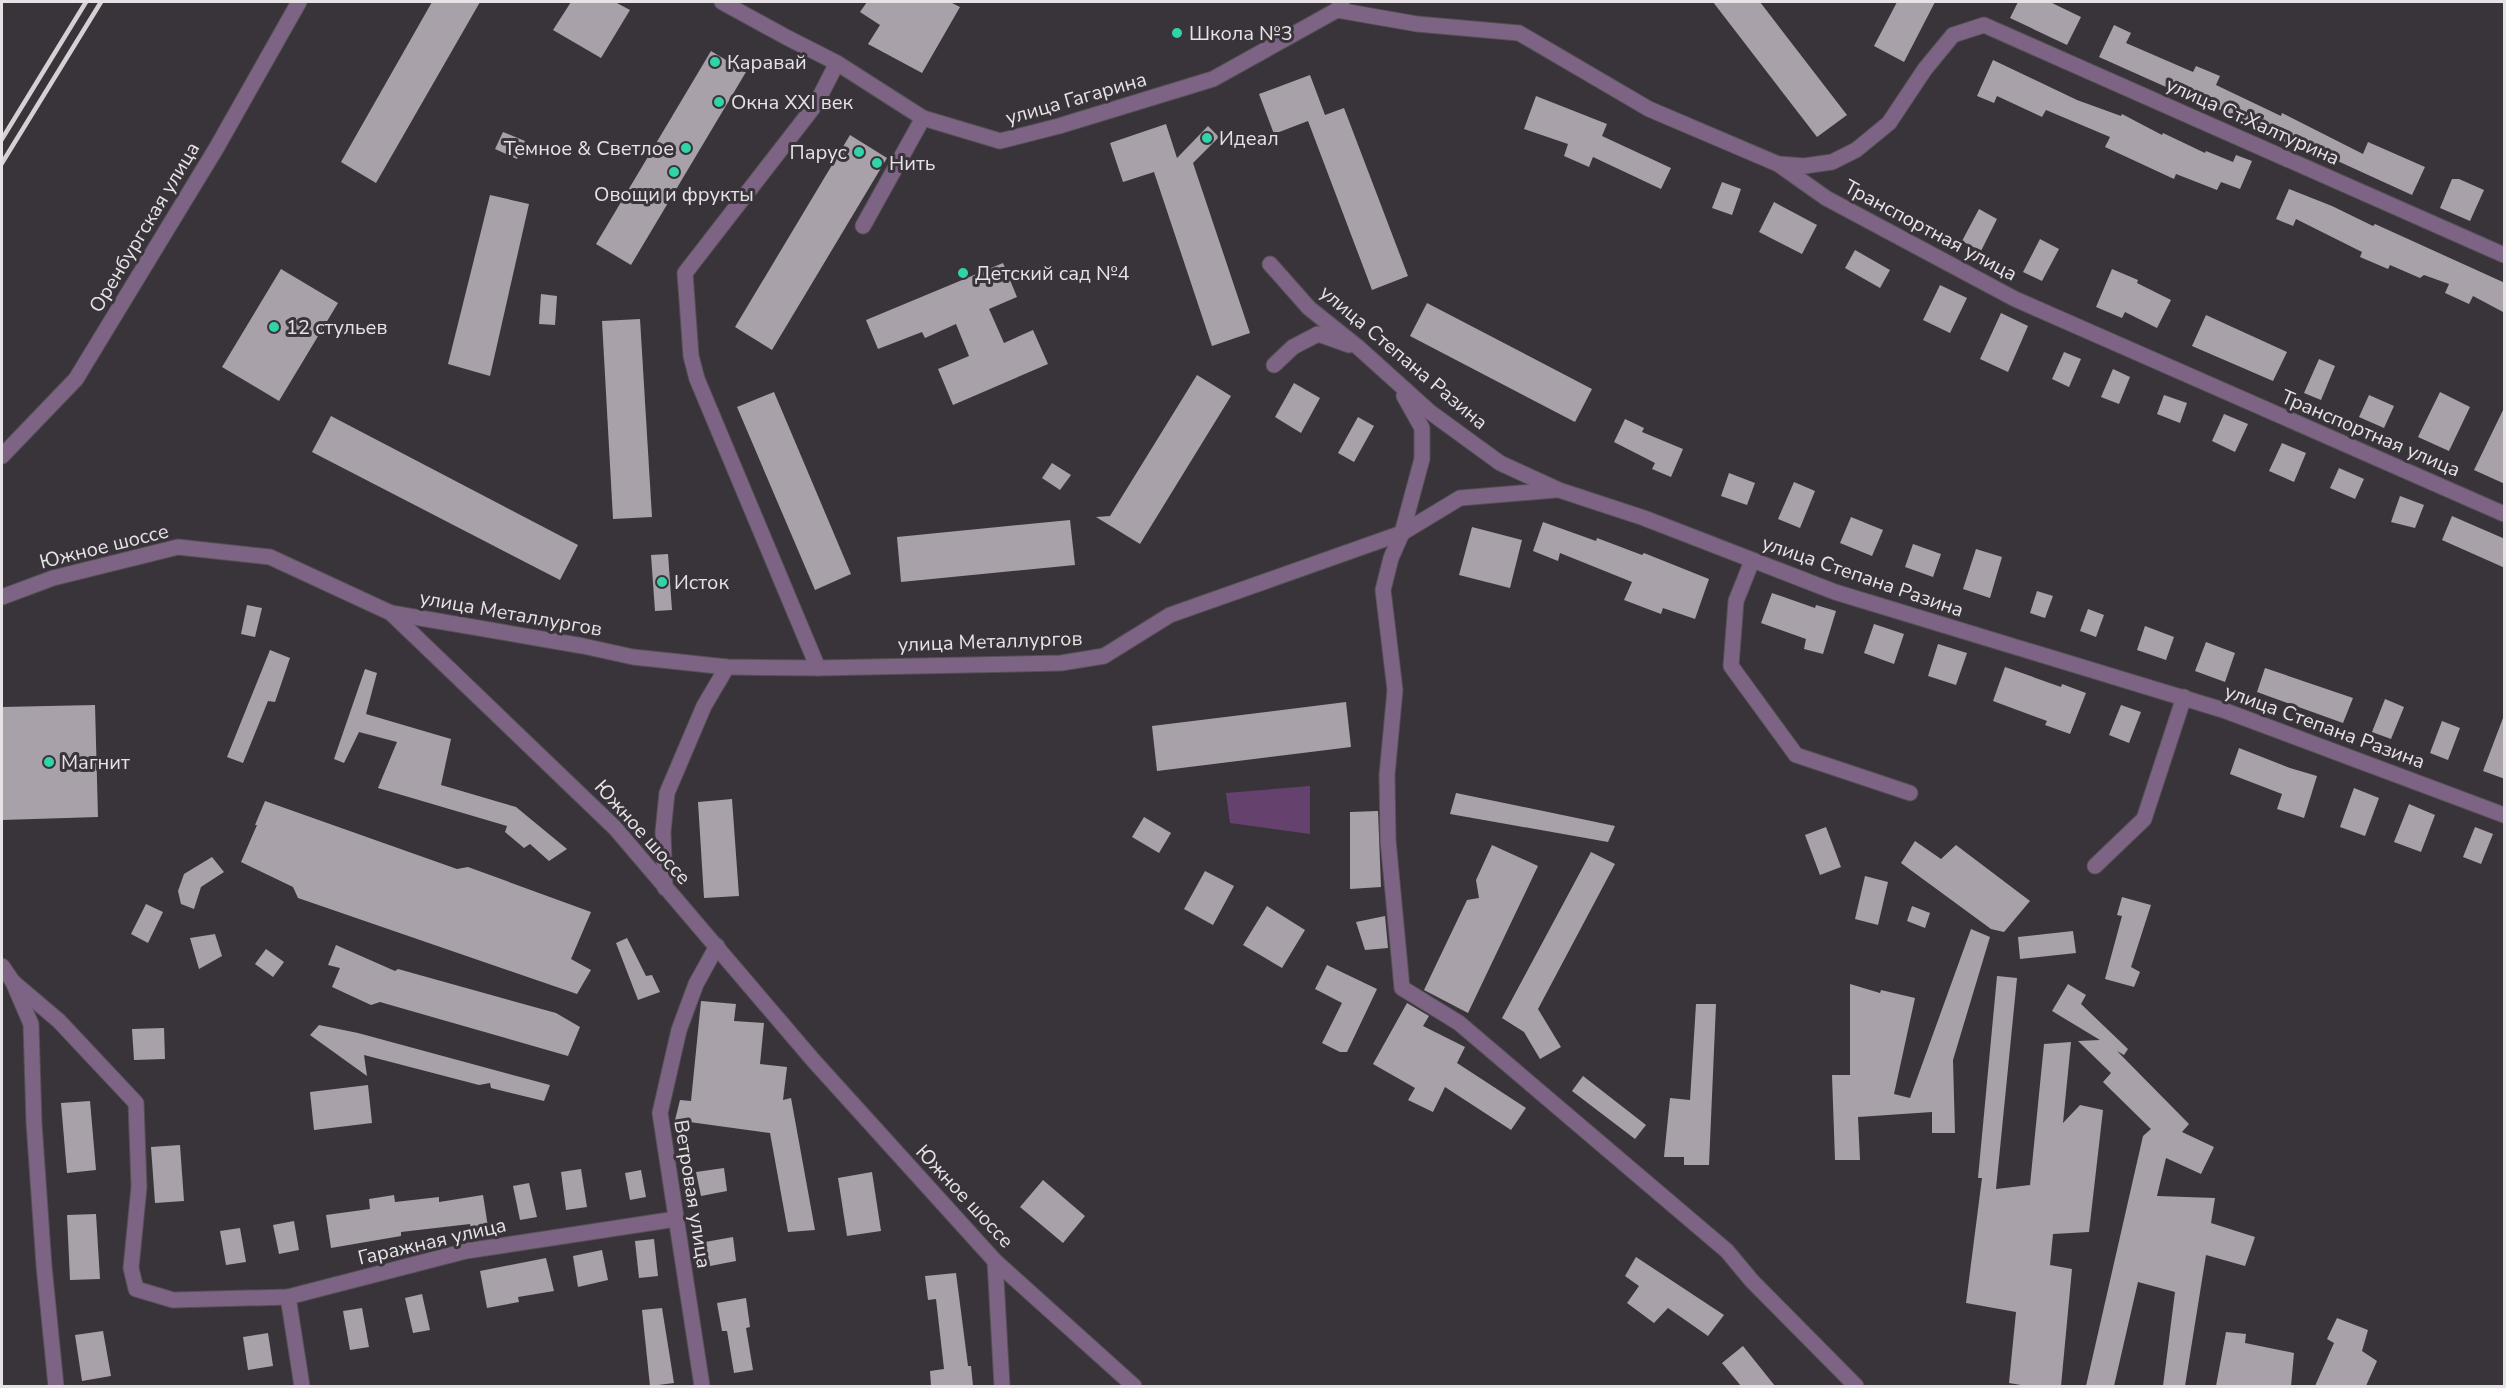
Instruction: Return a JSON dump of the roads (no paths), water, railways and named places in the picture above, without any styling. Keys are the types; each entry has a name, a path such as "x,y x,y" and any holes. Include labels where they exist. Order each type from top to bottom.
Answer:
{"street":[{"name":"Оренбургская улица","path":"2,456 76,379 218,147 299,2"},
{"name":"улица Гагарина","path":"722,2 837,63 923,118 1000,141 1059,126 1212,78 1340,6"},
{"name":"Транспортная улица","path":"1340,6 1417,24 1519,33 1649,109 1778,164 1826,198 2015,299 2505,514"},
{"name":"улица Ст.Халтурина","path":"1778,164 1804,166 1832,162 1856,150 1889,123 1925,69 1953,34 1984,26 2505,255"},
{"path":"818,668 697,379 692,356 685,273 816,104 837,63"},
{"path":"863,226 923,118"},
{"name":"улица Степана Разина","path":"1270,264 1309,308 1359,348 1430,412 1500,463 1559,490 1644,518 1835,592 2042,657 2184,698 2505,815"},
{"path":"1274,364 1293,347 1318,334 1359,348"},
{"path":"1397,383 1422,428 1422,459 1402,533 1390,558 1383,590 1395,690 1388,775 1388,840 1402,988 1459,1023 1727,1251 1752,1281 1856,1386"},
{"name":"улица Металлургов","path":"391,613 583,646 633,657 727,667 818,668 1061,663 1104,656 1170,615 1402,533 1460,498 1559,490"},
{"name":"Южное шоссе","path":"2,597 53,578 178,548 270,557 391,613 615,828 813,1060 995,1261 1134,1386"},
{"path":"1752,561 1736,601 1731,666 1796,755 1910,793"},
{"path":"664,888 663,832 667,793 704,706 727,667"},
{"path":"2094,866 2144,819 2184,698"},
{"name":"Ветровая улица","path":"702,1386 660,1113 679,1030 696,984 717,946"},
{"path":"2,966 13,982 31,1024 34,1123 44,1266 56,1386"},
{"name":"Гаражная улица","path":"13,982 59,1021 136,1103 139,1186 131,1268 136,1289 173,1300 288,1297 466,1251 676,1219"},
{"path":"995,1261 1002,1386"},
{"path":"288,1297 302,1386"}],"railway":[{"path":"2,139 86,2"},
{"path":"2,163 101,2"}],"place":[{"name":"Школа №3","path":"1177,33"},
{"name":"Каравай","path":"715,62"},
{"name":"Окна XXI век","path":"719,102"},
{"name":"Идеал","path":"1207,138"},
{"name":"Темное & Светлое","path":"686,148"},
{"name":"Парус","path":"859,152"},
{"name":"Нить","path":"877,163"},
{"name":"Овощи и фрукты","path":"674,172"},
{"name":"Детский сад №4","path":"963,273"},
{"name":"12 стульев","path":"274,327"},
{"name":"Исток","path":"662,582"},
{"name":"Магнит","path":"49,762"}]}
